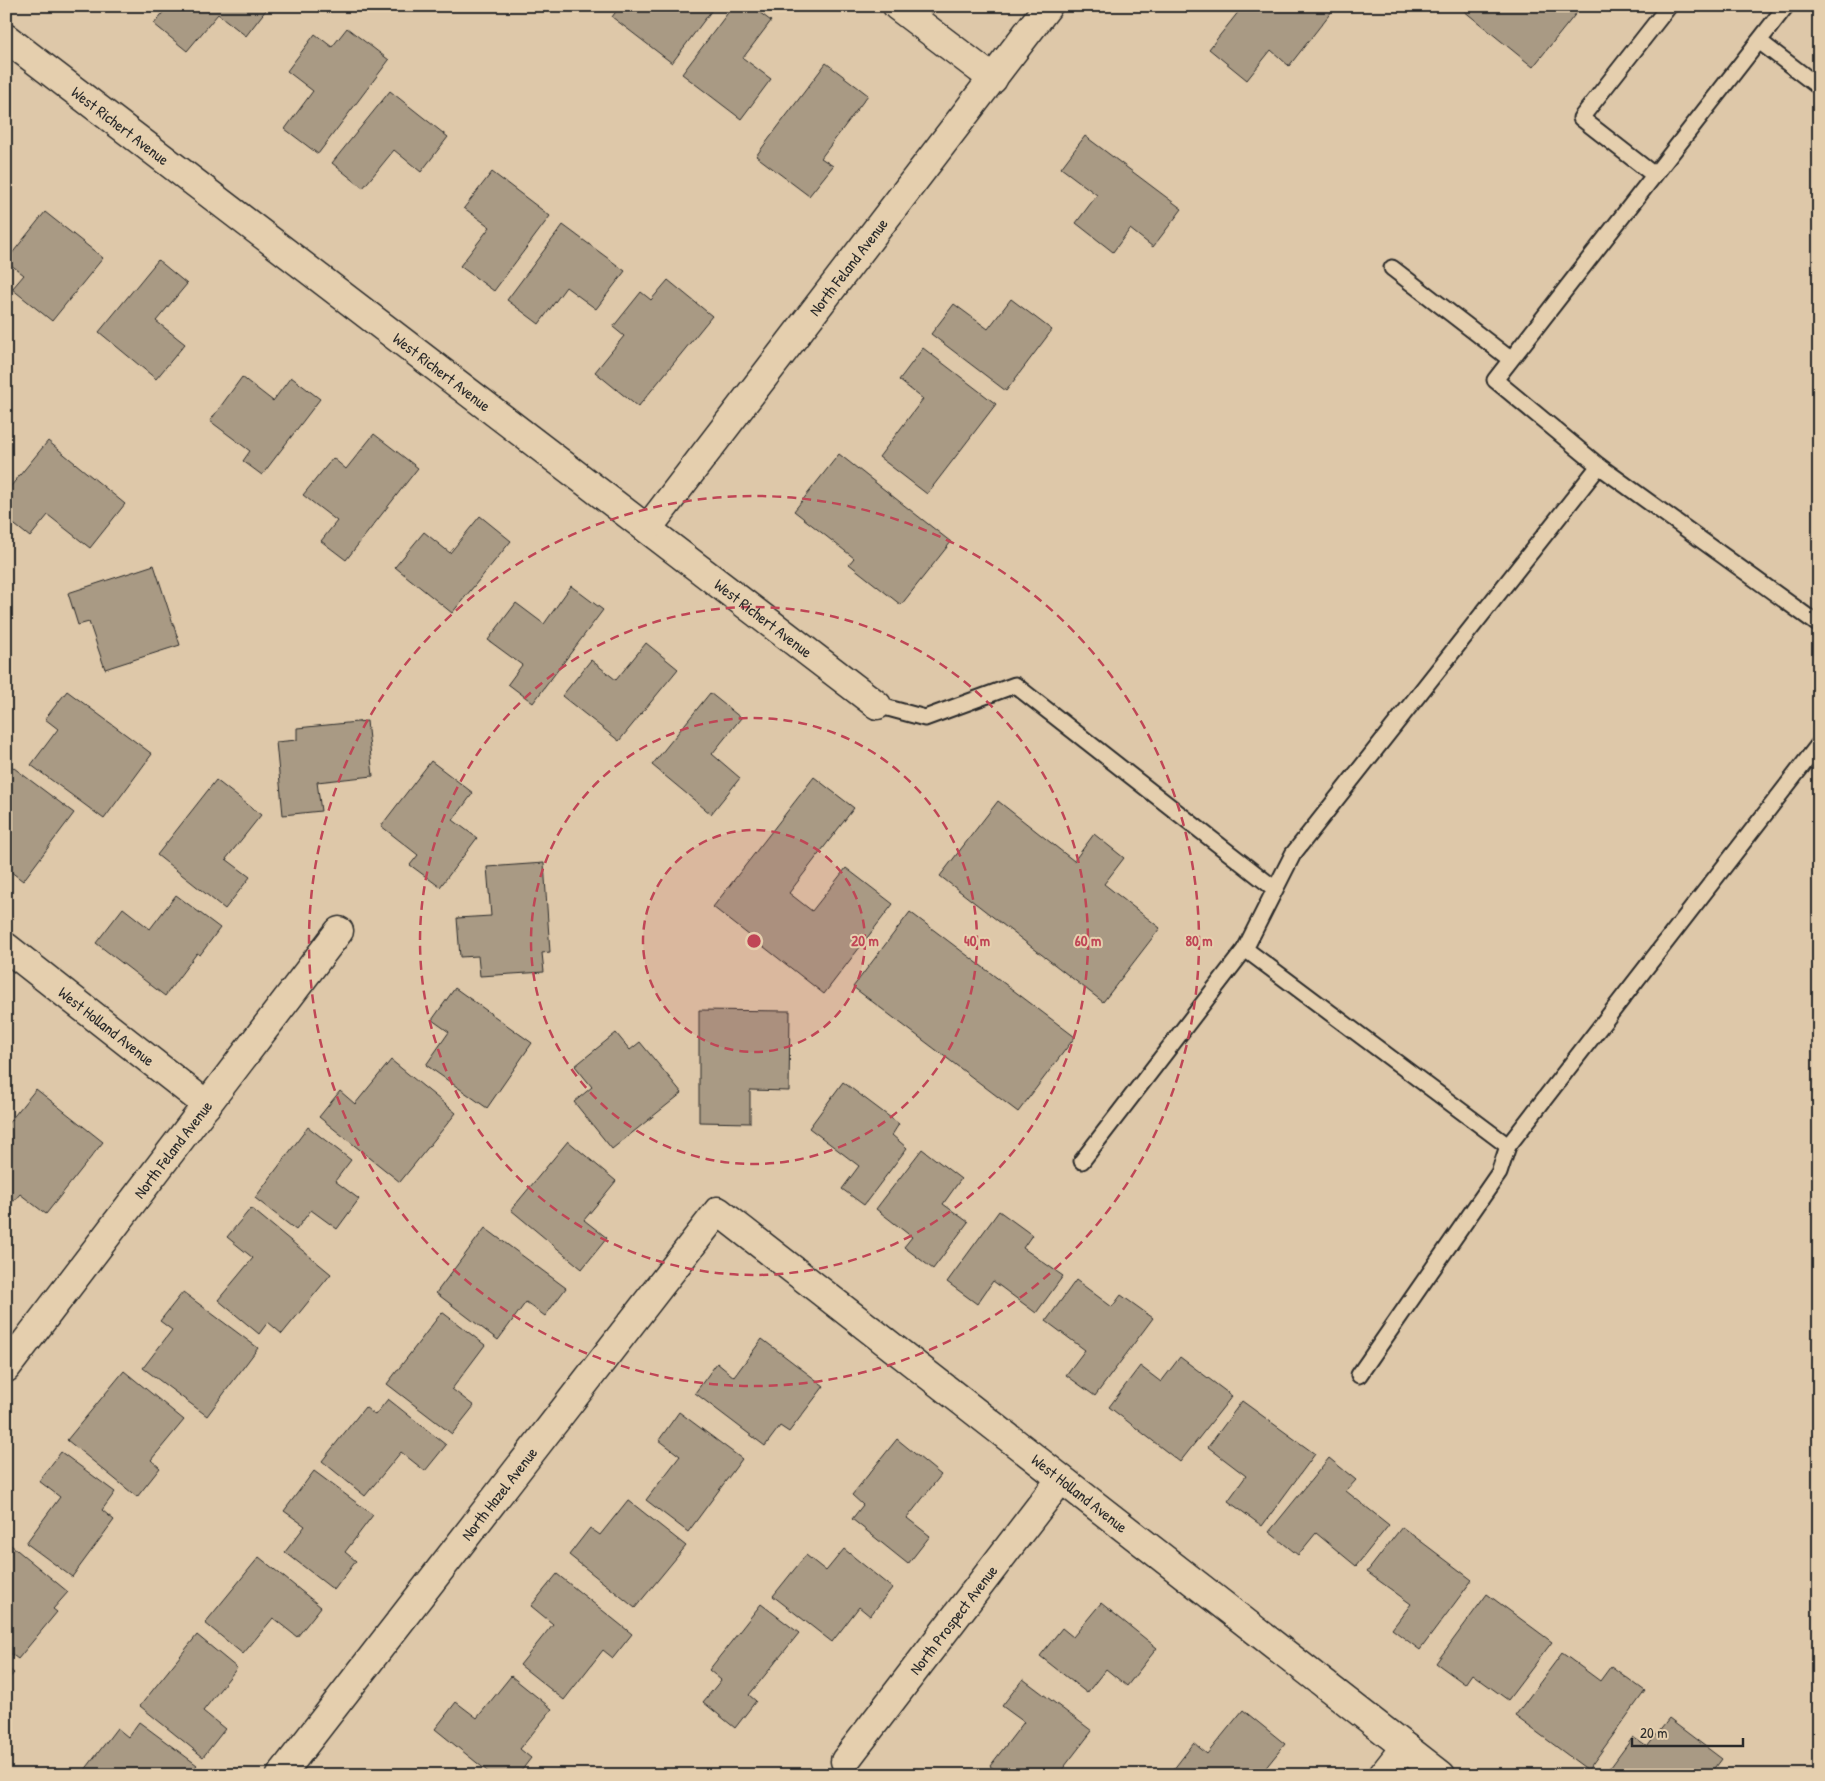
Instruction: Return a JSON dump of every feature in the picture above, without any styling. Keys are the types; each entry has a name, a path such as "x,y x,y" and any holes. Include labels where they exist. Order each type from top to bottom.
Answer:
{"street":[{"path":"897,6 993,78"},
{"name":"North Feland Avenue","path":"648,528 1048,6"},
{"name":"West Richert Avenue","path":"6,38 877,705"},
{"name":"North Feland Avenue","path":"6,1368 339,931"},
{"name":"West Holland Avenue","path":"6,947 207,1105"},
{"name":"West Holland Avenue","path":"718,1211 1441,1775"},
{"name":"North Hazel Avenue","path":"281,1775 718,1211"},
{"name":"North Prospect Avenue","path":"845,1761 1061,1479"},
{"path":"1383,1775 1405,1746"}],"lane":[{"path":"1654,175 1581,118 1669,6"},
{"path":"1786,6 1494,380 1599,466 1819,625"},
{"path":"1759,41 1819,87"},
{"path":"1392,268 1510,359"},
{"path":"1082,1161 1246,948 1293,854 1599,466"},
{"path":"877,705 925,718 1015,684 1275,890"},
{"path":"1360,1376 1499,1173 1508,1146 1819,744"},
{"path":"1246,948 1508,1146"}],"building":[{"path":"168,6 269,6 246,36 218,14 187,51 154,24"},
{"path":"620,6 715,6 672,63 612,17"},
{"path":"733,6 751,6 771,21 743,58 771,79 741,119 682,74"},
{"path":"1243,6 1336,6 1289,66 1271,50 1247,80 1209,49"},
{"path":"1458,6 1582,6 1533,67"},
{"path":"347,28 389,60 318,154 285,129 313,91 287,71 315,34 332,47"},
{"path":"826,63 868,95 821,158 833,166 809,196 756,156"},
{"path":"390,91 448,137 421,172 394,150 363,188 332,163"},
{"path":"1085,136 1182,209 1153,247 1130,229 1113,252 1076,223 1097,195 1061,168"},
{"path":"492,172 550,216 494,291 460,266 490,227 464,208"},
{"path":"45,212 103,258 52,321 12,289 24,275 6,261"},
{"path":"563,225 625,271 596,309 566,287 539,324 507,300"},
{"path":"158,260 187,284 156,321 185,344 156,379 99,332"},
{"path":"668,280 712,316 638,407 595,372 624,336 613,327 641,292 651,300"},
{"path":"1011,299 1052,330 1006,391 931,334 954,304 988,329"},
{"path":"923,348 996,404 927,494 879,457 923,399 899,380"},
{"path":"242,377 273,401 291,377 320,399 262,475 243,461 250,451 210,421"},
{"path":"374,434 418,468 346,560 321,541 337,521 303,495 333,458 346,469"},
{"path":"48,441 125,504 90,548 48,515 30,537 6,518 6,492"},
{"path":"839,454 951,542 901,605 849,564 854,558 794,511"},
{"path":"480,516 511,541 452,613 395,567 424,532 450,553"},
{"path":"154,565 180,645 105,669 89,622 78,625 68,593"},
{"path":"571,586 603,610 533,703 508,684 522,665 488,640 516,603 544,624"},
{"path":"646,643 678,669 619,741 562,696 591,660 616,680"},
{"path":"67,691 152,754 104,819 31,765 58,729 45,719"},
{"path":"710,693 741,718 712,754 740,778 711,814 652,765"},
{"path":"367,721 373,776 317,782 321,811 283,815 276,742 297,740 297,728"},
{"path":"431,761 473,793 453,820 477,838 440,887 410,865 418,855 381,826"},
{"path":"6,762 74,813 23,881 6,868"},
{"path":"814,777 854,808 789,893 812,911 846,868 893,904 824,994 713,907"},
{"path":"216,780 261,815 226,859 250,877 225,909 157,855"},
{"path":"998,801 1074,861 1094,834 1124,858 1104,884 1160,928 1103,1002 940,876"},
{"path":"544,863 550,952 542,953 544,972 480,976 478,956 460,957 457,918 491,916 487,867"},
{"path":"176,895 220,928 200,955 197,953 165,996 96,943 123,908 150,929"},
{"path":"910,912 1075,1037 1018,1112 853,987"},
{"path":"455,988 532,1043 487,1108 426,1065 449,1032 432,1020"},
{"path":"699,1010 790,1011 789,1091 750,1090 750,1123 699,1122"},
{"path":"616,1033 630,1050 640,1042 682,1093 612,1149 574,1102 592,1087 575,1066"},
{"path":"391,1060 456,1113 400,1182 319,1117 340,1091 355,1104"},
{"path":"843,1082 899,1124 892,1135 907,1148 864,1205 842,1189 859,1166 809,1128"},
{"path":"36,1089 103,1142 46,1214 20,1194 13,1202 6,1197 6,1126"},
{"path":"308,1127 351,1160 335,1181 359,1199 337,1229 311,1210 296,1230 255,1198"},
{"path":"568,1141 616,1181 584,1220 607,1238 582,1269 511,1210"},
{"path":"922,1149 961,1179 943,1204 968,1222 933,1269 904,1247 912,1237 876,1209"},
{"path":"251,1208 331,1274 282,1334 268,1322 259,1334 218,1300 253,1258 227,1237"},
{"path":"999,1211 1032,1235 1023,1248 1063,1276 1036,1313 993,1281 977,1304 947,1282"},
{"path":"485,1228 566,1288 545,1316 526,1302 498,1340 436,1293"},
{"path":"1076,1280 1112,1307 1121,1295 1153,1318 1095,1396 1066,1375 1085,1350 1046,1321"},
{"path":"183,1292 258,1348 207,1416 143,1368 172,1330 160,1321"},
{"path":"442,1312 485,1345 452,1389 474,1406 452,1434 387,1384"},
{"path":"762,1339 824,1386 789,1432 780,1426 765,1446 695,1393 717,1363 734,1377"},
{"path":"1180,1357 1232,1396 1180,1462 1109,1407 1140,1366 1161,1382"},
{"path":"124,1371 184,1420 151,1460 160,1468 137,1497 67,1440"},
{"path":"388,1399 446,1445 425,1471 401,1452 365,1496 322,1461 365,1407 375,1415"},
{"path":"1242,1401 1315,1454 1262,1526 1228,1501 1246,1476 1208,1447"},
{"path":"679,1412 742,1459 688,1532 646,1500 680,1456 659,1440"},
{"path":"897,1439 941,1475 907,1518 930,1536 908,1564 852,1519 863,1505 852,1495"},
{"path":"61,1452 115,1492 102,1510 114,1520 72,1577 26,1543 60,1497 39,1481"},
{"path":"1329,1458 1356,1480 1346,1491 1389,1525 1356,1566 1316,1533 1298,1555 1269,1532"},
{"path":"314,1471 373,1515 345,1552 356,1561 334,1590 285,1552 305,1526 284,1511"},
{"path":"628,1500 686,1546 635,1608 569,1555 590,1528 600,1535"},
{"path":"1402,1527 1472,1580 1420,1650 1392,1629 1411,1604 1367,1572"},
{"path":"6,1541 68,1592 53,1609 57,1612 18,1659 6,1650"},
{"path":"844,1549 892,1588 870,1616 859,1607 832,1642 773,1596 806,1555 826,1571"},
{"path":"259,1557 321,1607 297,1637 273,1618 243,1654 205,1623"},
{"path":"557,1574 632,1634 613,1658 603,1650 564,1700 520,1665 553,1624 531,1606"},
{"path":"1487,1594 1552,1642 1508,1700 1472,1674 1465,1684 1436,1663"},
{"path":"1101,1603 1157,1648 1127,1686 1106,1669 1087,1693 1040,1656 1062,1628 1073,1637"},
{"path":"761,1604 799,1633 749,1695 756,1701 735,1728 703,1702 721,1680 709,1670"},
{"path":"197,1635 237,1668 203,1711 225,1729 203,1757 140,1706"},
{"path":"1562,1653 1600,1681 1611,1666 1645,1691 1588,1770 1515,1716"},
{"path":"6,1667 14,1673 6,1682"},
{"path":"511,1676 552,1709 520,1749 531,1758 518,1775 492,1775 435,1729 456,1702 477,1718"},
{"path":"1023,1679 1092,1731 1058,1775 1001,1775 990,1766 1024,1722 1002,1706"},
{"path":"1243,1710 1285,1744 1260,1775 1179,1775 1173,1770 1194,1743 1207,1754"},
{"path":"1669,1719 1722,1759 1710,1775 1605,1775 1633,1737 1647,1747"},
{"path":"139,1722 197,1765 189,1775 81,1775 117,1728 128,1737"}]}
